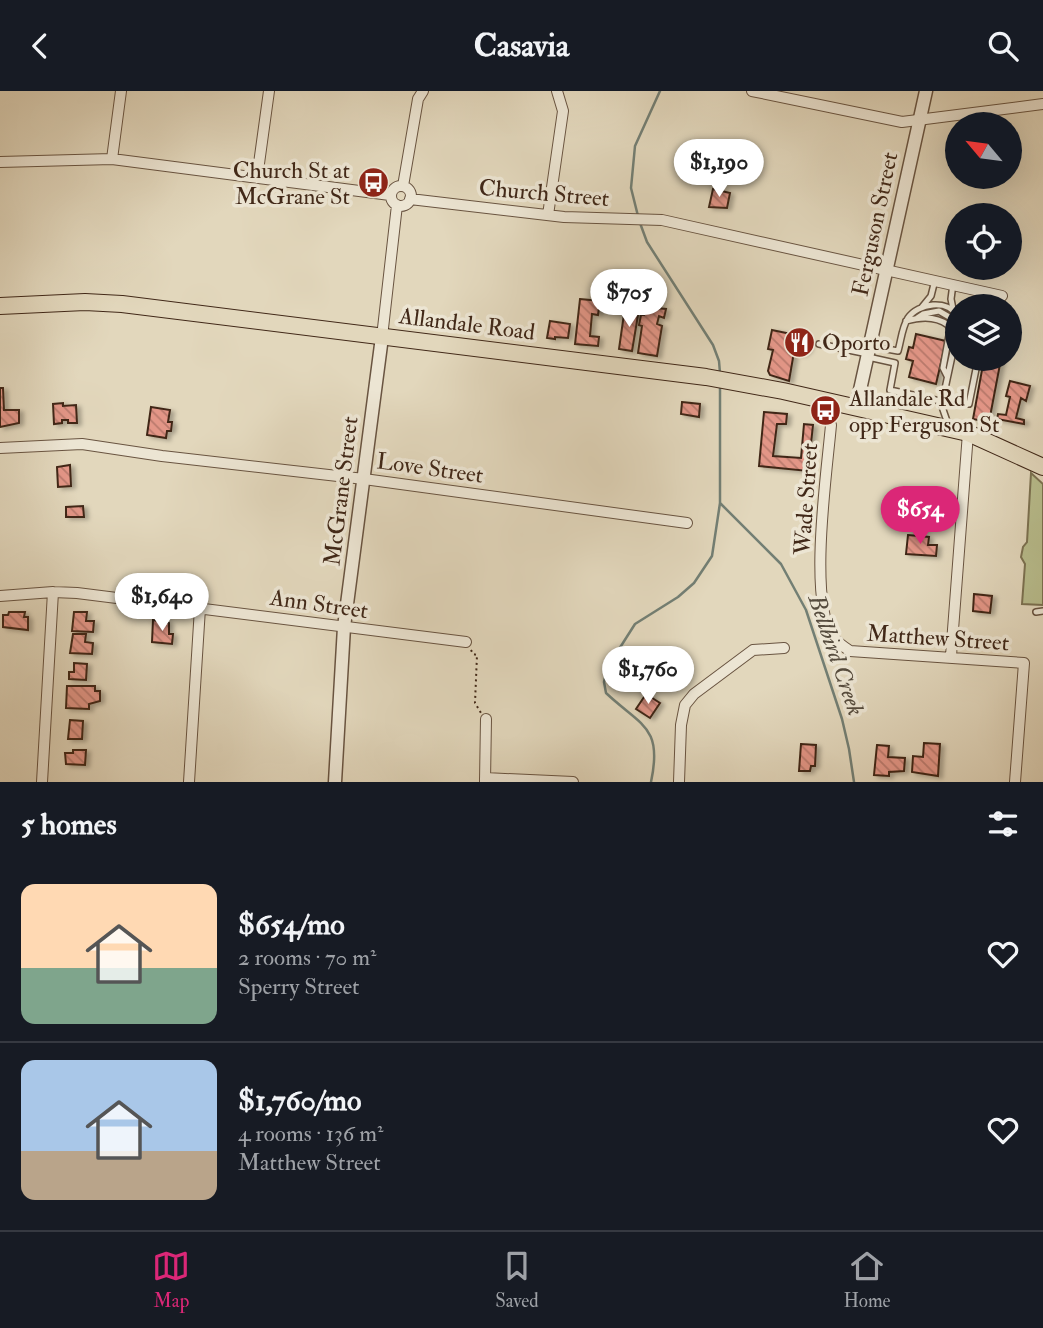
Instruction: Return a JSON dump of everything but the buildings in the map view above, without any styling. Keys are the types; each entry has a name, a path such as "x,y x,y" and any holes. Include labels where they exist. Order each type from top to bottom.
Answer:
{"main road":[{"name":"Allandale Road","path":"0,306 85,302 122,304 706,377 968,433 1043,467"}],"street":[{"path":"112,159 121,91"},
{"path":"257,178 269,91"},
{"path":"403,186 418,99 423,91"},
{"path":"548,215 563,111 557,91"},
{"path":"752,91 902,122 1043,104"},
{"name":"Ferguson Street","path":"856,408 926,91"},
{"path":"0,162 112,159 390,195"},
{"path":"403,186 409,190 410,199 405,205 397,205 390,195 395,187 403,186"},
{"name":"Church Street","path":"410,199 585,219 650,219 675,222 990,294"},
{"name":"McGrane Street","path":"335,782 344,627 397,205"},
{"name":"Wade Street","path":"831,425 819,580 824,612 832,636 850,650"},
{"path":"951,656 968,433"},
{"name":"Love Street","path":"0,448 82,444 687,523"},
{"path":"42,782 53,592"},
{"name":"Ann Street","path":"0,596 53,592 467,642"},
{"path":"189,782 200,608"},
{"path":"679,782 681,725 685,705 694,694 752,650 783,648"},
{"name":"Matthew Street","path":"850,650 1024,663 1015,782"},
{"path":"485,719 485,780 573,782"}],"lane":[{"path":"922,307 931,296 935,280"},
{"path":"952,294 953,284"},
{"path":"945,306 922,307 914,311 906,321 890,390 969,404 976,371"},
{"path":"906,321 917,318 945,323"},
{"path":"819,344 869,352 898,351"},
{"path":"869,352 895,363"},
{"path":"949,371 941,399 949,429"}],"path":[{"path":"467,642 473,654 477,655 475,703 485,719"}],"green space":[{"path":"1031,473 1043,484 1043,605 1022,604 1025,564 1021,557 1027,542"}],"waterway":[{"name":"Bellbird Creek","path":"638,216 631,188 635,146 660,91"},
{"name":"Bellbird Creek","path":"640,223 647,242 713,345 720,373"},
{"name":"Bellbird Creek","path":"720,386 720,503 781,564 806,610 842,719 854,782"},
{"path":"651,782 654,763 651,738 639,721 606,693 604,682 607,668 635,624 678,597 694,583 712,556 720,503"}],"place":[{"name":"Church St at McGrane St","path":"373,183"},
{"name":"Oporto","path":"799,342"},
{"name":"Allandale Rd opp Ferguson St","path":"826,411"}]}
